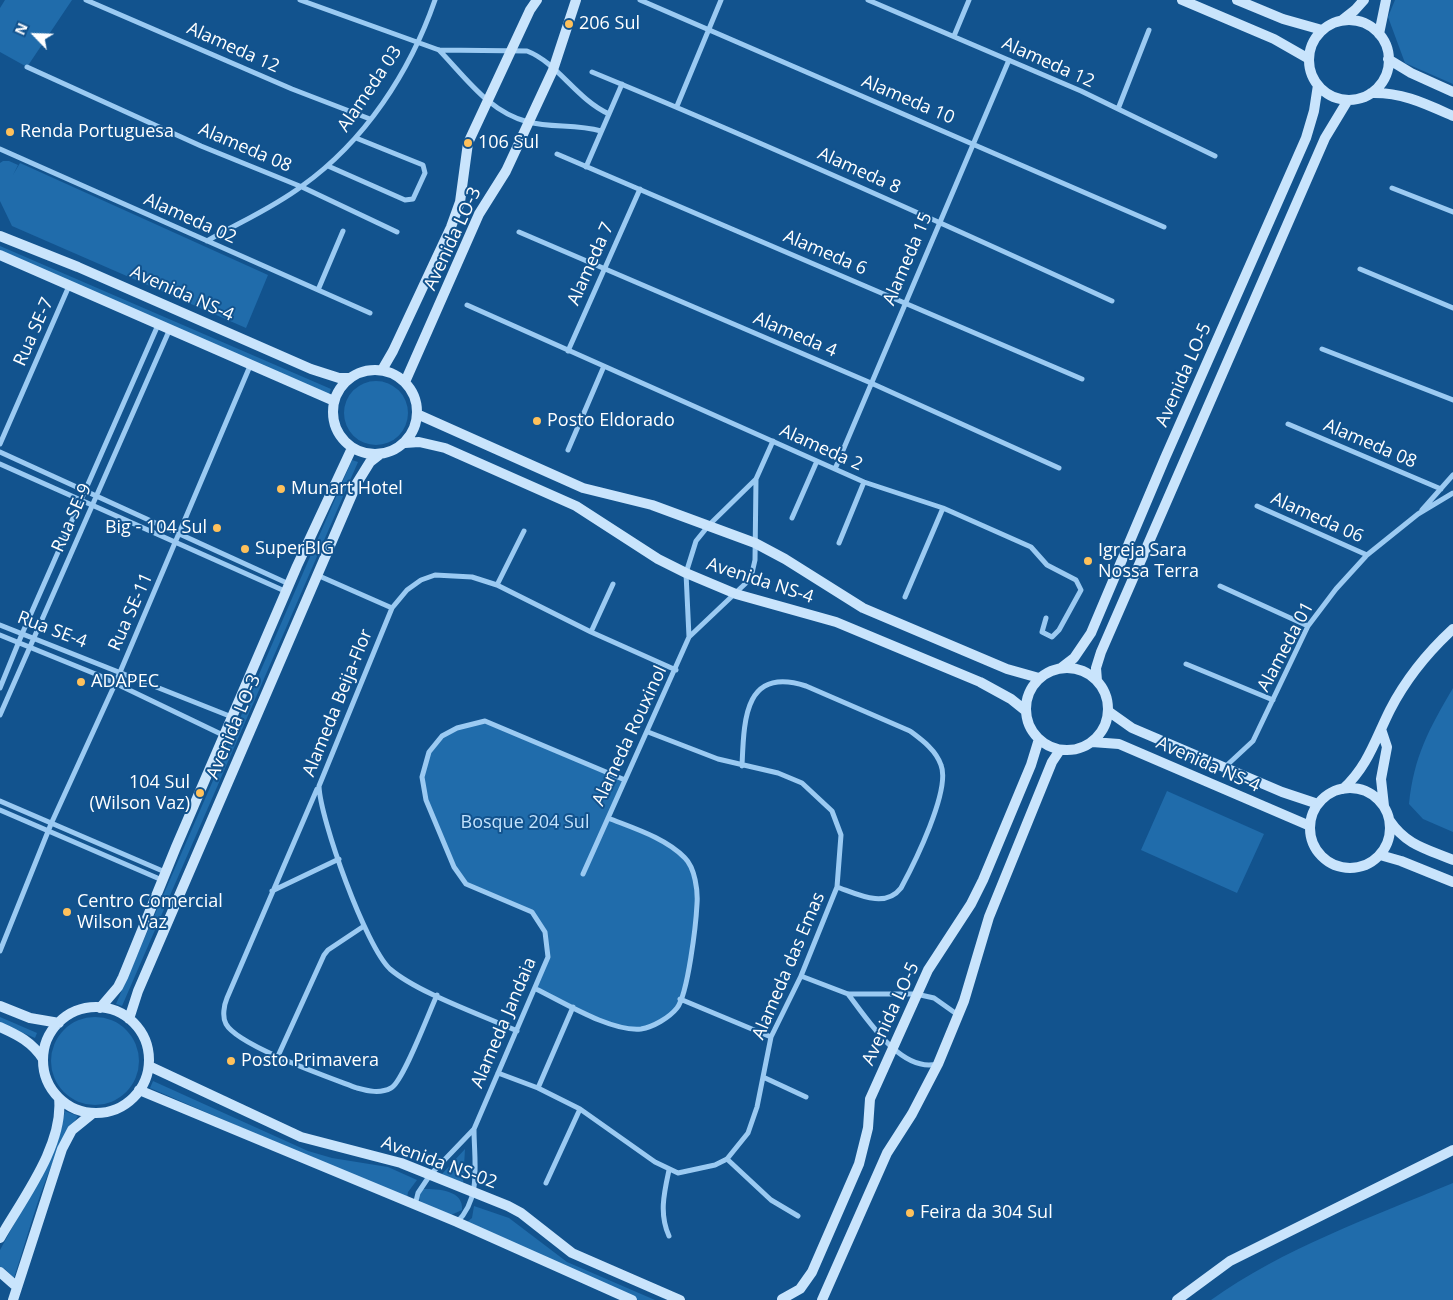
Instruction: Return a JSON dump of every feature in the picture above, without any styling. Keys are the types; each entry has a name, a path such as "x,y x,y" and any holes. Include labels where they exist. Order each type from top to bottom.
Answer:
{"street":[{"name":"Alameda 12","path":"86,0 292,89 370,120"},
{"path":"300,0 439,50 527,51 540,56 586,101 609,114"},
{"name":"Alameda 03","path":"207,241 302,187 328,166 356,138 398,79 418,42 435,0"},
{"name":"Avenida LO-3","path":"382,370 393,351 451,227 460,202 468,143 537,0"},
{"name":"Avenida LO-3","path":"405,382 479,214 506,171 530,122 553,70 576,0"},
{"name":"Alameda 10","path":"640,0 974,143 1164,227"},
{"path":"677,106 721,0"},
{"name":"Alameda 12","path":"868,0 1118,109 1215,156"},
{"path":"954,36 969,0"},
{"path":"1182,0 1274,39 1309,59"},
{"path":"1237,0 1275,16 1322,30"},
{"path":"1340,21 1354,21 1368,25 1379,34 1387,50 1386,72 1380,84 1371,93 1360,98 1348,100 1331,96 1318,85 1311,73 1309,59 1311,48 1322,30 1340,21 1355,10 1364,0"},
{"path":"1379,34 1386,0"},
{"path":"1118,109 1149,30"},
{"path":"439,50 497,110 530,122 585,126 601,131"},
{"path":"1388,59 1411,73 1453,92"},
{"name":"Alameda 15","path":"835,469 1009,60"},
{"name":"Alameda 08","path":"27,67 201,146 302,187 397,232"},
{"name":"Alameda 8","path":"592,72 677,106 939,221 1112,300"},
{"path":"586,167 622,84"},
{"name":"Avenida LO-5","path":"1061,668 1074,658 1091,633 1165,458 1306,138 1314,111 1318,85"},
{"path":"1371,93 1387,92 1417,99 1453,116"},
{"name":"Avenida LO-5","path":"1097,681 1096,668 1101,652 1196,430 1325,138 1348,100"},
{"path":"328,166 405,200 413,199 425,173 423,165 356,138"},
{"name":"Alameda 02","path":"0,149 370,313"},
{"name":"Alameda 6","path":"557,154 1082,379"},
{"path":"1392,188 1453,212"},
{"name":"Alameda 7","path":"568,351 640,189"},
{"path":"318,290 343,232"},
{"name":"Alameda 4","path":"519,232 871,382 1059,468"},
{"name":"Avenida NS-4","path":"0,236 87,271 311,369 339,378 350,378"},
{"path":"0,255 169,331 334,401"},
{"path":"1360,269 1453,308"},
{"name":"Rua SE-7","path":"0,444 69,286"},
{"name":"Alameda 2","path":"467,305 864,482 943,508 1031,547 1046,566 1076,580 1080,590 1056,636 1052,637 1042,632 1046,618"},
{"name":"Rua SE-9","path":"0,688 80,499 158,326"},
{"name":"Rua SE-9","path":"0,715 169,331"},
{"path":"1322,349 1453,400"},
{"name":"Rua SE-11","path":"0,951 48,831 177,541 250,366"},
{"path":"568,450 604,366"},
{"path":"374,370 382,370 395,374 405,382 413,393 417,414 413,432 405,443 393,451 380,455 366,454 352,448 343,440 336,429 333,416 334,401 340,388 350,378 374,370"},
{"name":"Avenida NS-4","path":"417,414 583,488 652,505 755,543 785,559 863,608 1007,669 1039,678"},
{"name":"Alameda 08","path":"1288,424 1441,489"},
{"path":"689,637 686,573 696,541 708,525 756,479 774,441"},
{"name":"Avenida NS-4","path":"405,443 419,442 445,448 576,506 658,559 686,573 736,594 836,622 980,682 1011,699 1026,711"},
{"name":"Avenida LO-3","path":"100,1008 118,987 123,977 163,876 288,588 352,448"},
{"path":"0,452 180,533 288,588"},
{"name":"Avenida LO-3","path":"129,1019 138,991 357,483 370,462 380,455"},
{"path":"792,518 817,461"},
{"path":"0,464 288,588"},
{"path":"1418,514 1453,475"},
{"path":"689,637 736,594 752,573 755,560 756,479"},
{"path":"839,543 864,482"},
{"name":"Alameda 01","path":"1224,767 1253,741 1308,626 1336,589 1367,555 1418,514 1453,493"},
{"name":"Alameda 06","path":"1257,506 1367,555"},
{"path":"905,596 943,508"},
{"path":"497,585 524,531"},
{"path":"317,575 392,608"},
{"name":"Alameda Beija-Flor","path":"517,1031 411,984 389,968 364,926 325,825 319,800 319,786 392,608 407,590 421,580 435,575 472,577 497,585 591,632 676,670"},
{"path":"591,632 613,584"},
{"path":"1220,586 1308,626"},
{"name":"Rua SE-4","path":"0,625 232,717"},
{"path":"1389,820 1390,832 1380,855 1370,863 1359,867 1346,868 1334,865 1324,859 1316,850 1311,838 1310,826 1318,804 1329,794 1343,789 1358,775 1407,680 1429,651 1453,629"},
{"name":"Rua SE-4","path":"0,635 98,675 224,736"},
{"name":"Alameda Rouxinol","path":"584,874 624,780 648,732 689,637"},
{"path":"1186,664 1273,700"},
{"path":"1061,668 1081,670 1097,681 1106,695 1108,711 1103,728 1092,742 1073,750 1060,750 1038,740 1027,722 1026,711 1029,693 1039,678 1048,672 1061,668"},
{"path":"742,766 743,739 753,700 761,687 771,682 792,682 806,686 910,731 925,742 941,764 944,776 936,809 901,888 895,896 888,899 860,895 837,887"},
{"name":"Avenida NS-4","path":"1108,711 1132,728 1318,804"},
{"name":"Alameda Jandaia","path":"415,1206 418,1193 430,1175 474,1129 536,989 548,957 545,932 532,912 466,884 454,867 426,800 422,776 429,752 442,736 457,728 485,721 624,780"},
{"path":"1381,729 1387,747 1381,779 1384,807 1389,820 1399,834 1405,838 1453,860"},
{"name":"Alameda das Emas","path":"648,732 702,754 742,766 778,773 802,783 832,811 841,835 837,887 801,976 771,1037 757,1107 748,1133 727,1159"},
{"name":"Avenida LO-5","path":"781,1300 800,1289 812,1272 859,1164 868,1128 870,1099 916,994 936,957 971,904 983,880 1031,765 1038,740"},
{"name":"Avenida NS-4","path":"1092,742 1119,744 1310,826"},
{"path":"822,1300 887,1153 912,1114 938,1064 958,1015 996,899 1052,762 1060,750"},
{"path":"319,786 271,892 227,998 224,1015 226,1024 244,1039 278,1056 357,1088 370,1092 382,1092 393,1088 403,1071 437,995"},
{"path":"1343,789 1366,791 1384,807"},
{"path":"0,801 163,876"},
{"path":"0,810 163,876"},
{"path":"536,989 573,1007 620,1026 642,1029 660,1022 677,1008 686,984 697,904 695,880 686,858 670,846 608,818"},
{"path":"1380,855 1401,860 1453,882"},
{"path":"271,892 339,860"},
{"path":"278,1056 324,955 328,950 364,926"},
{"path":"801,976 848,994 916,994 934,998 958,1015"},
{"path":"848,994 892,1049 921,1065 938,1064"},
{"path":"680,999 771,1037"},
{"path":"0,1006 30,1018 59,1023"},
{"path":"538,1088 573,1007"},
{"path":"100,1008 115,1011 129,1019 141,1032 148,1048 149,1066 140,1090 127,1103 111,1111 94,1113 69,1106 50,1087 43,1059 48,1039 59,1023 71,1014 85,1009 100,1008"},
{"path":"0,1027 23,1037 35,1047 43,1059"},
{"name":"Avenida NS-02","path":"149,1066 301,1137 401,1162 520,1213 578,1257 680,1300"},
{"path":"498,1073 538,1088 580,1110 634,1149 669,1170 678,1173 697,1170 727,1159 771,1200 798,1216"},
{"path":"763,1077 806,1097"},
{"path":"140,1090 457,1222 632,1300"},
{"path":"0,1238 53,1141 61,1112 59,1098"},
{"path":"546,1183 580,1110"},
{"path":"13,1300 62,1149 72,1130 94,1113"},
{"name":"Alameda Jandaia","path":"457,1222 465,1214 474,1194 474,1129"},
{"path":"1177,1300 1230,1261 1453,1150"},
{"path":"669,1170 663,1206 663,1223 669,1236"},
{"path":"0,1272 17,1287"}],"green space":[{"path":"5,0 72,0 27,67 0,52 0,8"},
{"path":"1395,0 1453,0 1453,84 1405,63 1388,17"},
{"path":"9,161 18,165 13,175 20,163 268,275 246,328 12,226 0,201 0,163"},
{"path":"0,246 331,389 329,394 0,252"},
{"path":"370,381 382,381 399,390 406,401 408,413 406,425 399,436 382,445 370,445 358,440 349,431 344,419 344,407 349,395 358,386"},
{"path":"352,460 358,462 122,1006 116,1004"},
{"path":"1453,688 1453,832 1423,819 1409,804 1411,787 1424,743"},
{"name":"Bosque 204 Sul","path":"485,721 625,780 608,818 650,835 671,846 686,858 692,868 697,891 697,911 691,956 677,1007 662,1021 642,1028 618,1026 588,1015 536,989 548,957 545,932 532,912 466,884 454,867 426,800 422,777 429,752 442,736 457,728"},
{"path":"1167,791 1264,834 1237,893 1141,850"},
{"path":"0,1017 37,1033 35,1038 0,1023"},
{"path":"95,1017 112,1020 120,1024 132,1036 136,1044 139,1061 136,1078 132,1086 120,1098 112,1102 95,1105 78,1102 70,1098 58,1086 54,1078 51,1061 54,1044 58,1036 70,1024 78,1020"},
{"path":"153,1081 308,1151 332,1158 388,1167 417,1180 408,1192 407,1199 150,1088"},
{"path":"65,1111 78,1116 48,1174 14,1278 5,1269 0,1267 0,1250 42,1173 60,1133"},
{"path":"465,1149 463,1184 442,1174"},
{"path":"1453,1183 1453,1300 1211,1300 1267,1265 1328,1235"},
{"path":"423,1189 449,1192 459,1198 462,1203 462,1210 451,1215 421,1203 418,1197"},
{"path":"474,1206 509,1218 567,1262 655,1300 638,1300 467,1222 472,1218"}],"place":[{"name":"206 Sul","path":"569,24"},
{"name":"Renda Portuguesa","path":"10,132"},
{"name":"106 Sul","path":"468,143"},
{"name":"Posto Eldorado","path":"537,421"},
{"name":"Munart Hotel","path":"281,489"},
{"name":"Big - 104 Sul","path":"217,528"},
{"name":"SuperBIG","path":"245,549"},
{"name":"Igreja Sara Nossa Terra","path":"1088,561"},
{"name":"ADAPEC","path":"81,682"},
{"name":"104 Sul (Wilson Vaz)","path":"200,793"},
{"name":"Centro Comercial Wilson Vaz","path":"67,912"},
{"name":"Posto Primavera","path":"231,1061"},
{"name":"Feira da 304 Sul","path":"910,1213"}]}
